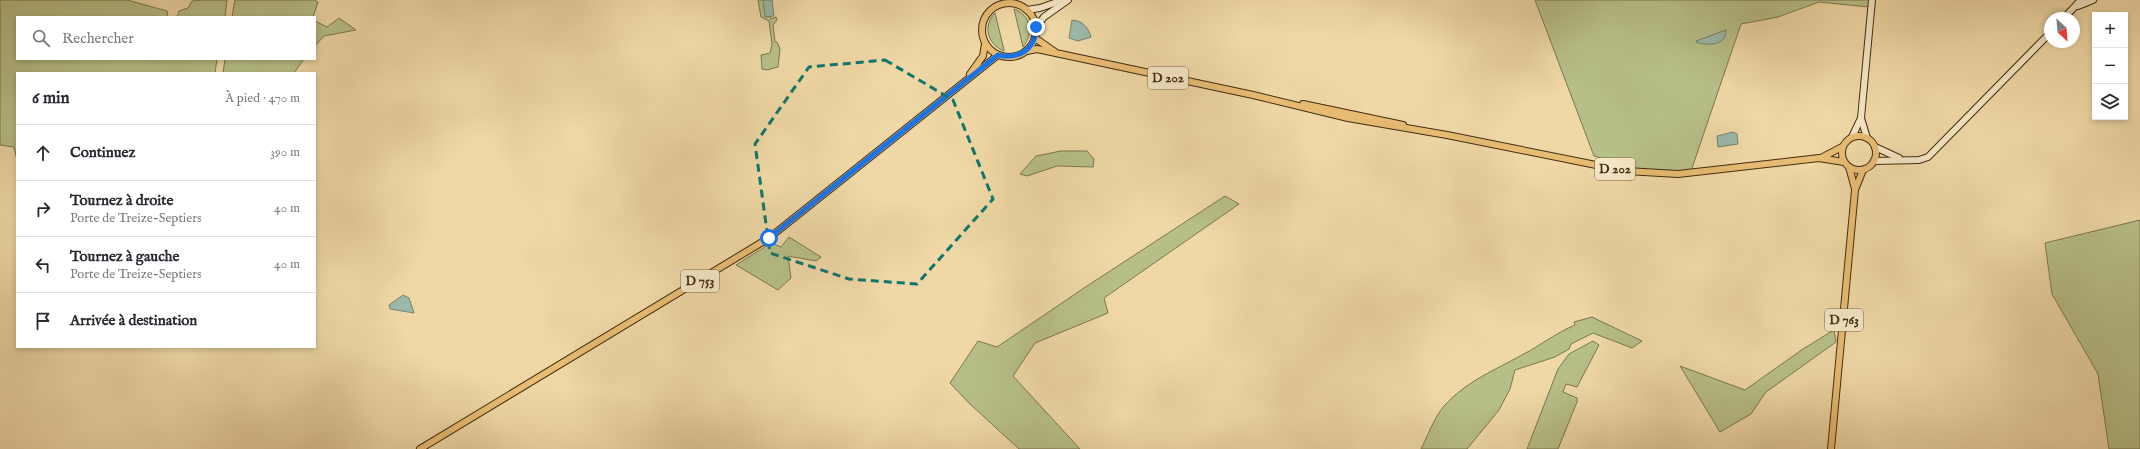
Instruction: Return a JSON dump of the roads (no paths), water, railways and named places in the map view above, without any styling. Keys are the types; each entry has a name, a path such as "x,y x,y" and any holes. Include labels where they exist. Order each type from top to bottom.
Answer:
{"main road":[{"path":"993,8 995,0"},
{"path":"1027,10 1040,8 1063,0"},
{"path":"1036,27 1044,17 1068,0"},
{"path":"1872,0 1861,118 1852,137 1842,147 1842,156 1846,165 1863,170 1874,161 1902,159 1919,160 1928,156 2044,38"},
{"path":"2069,12 2081,0"},
{"path":"2073,8 2093,0"},
{"path":"1013,2 1027,10 1032,16 1036,27 1035,38 1027,51 1013,57 998,55 985,44 982,36 983,20 993,8 1001,4 1013,2"},
{"name":"D 202","path":"1035,38 1058,54"},
{"name":"D 753","path":"961,85 983,56 985,44"},
{"name":"D 202","path":"1027,51 1036,49 1279,101 1340,110 1397,122 1414,128 1606,167 1652,173 1705,172 1819,158 1842,147"},
{"name":"D 753","path":"420,449 760,245 998,55"},
{"path":"1861,118 1867,138 1875,147 1884,153 1902,159"},
{"path":"1852,137 1862,136 1867,138"},
{"path":"1874,161 1875,147"},
{"name":"D 202","path":"1819,158 1846,165"},
{"name":"D 763","path":"1846,165 1855,190"},
{"name":"D 763","path":"1831,449 1855,190 1863,170"}]}
